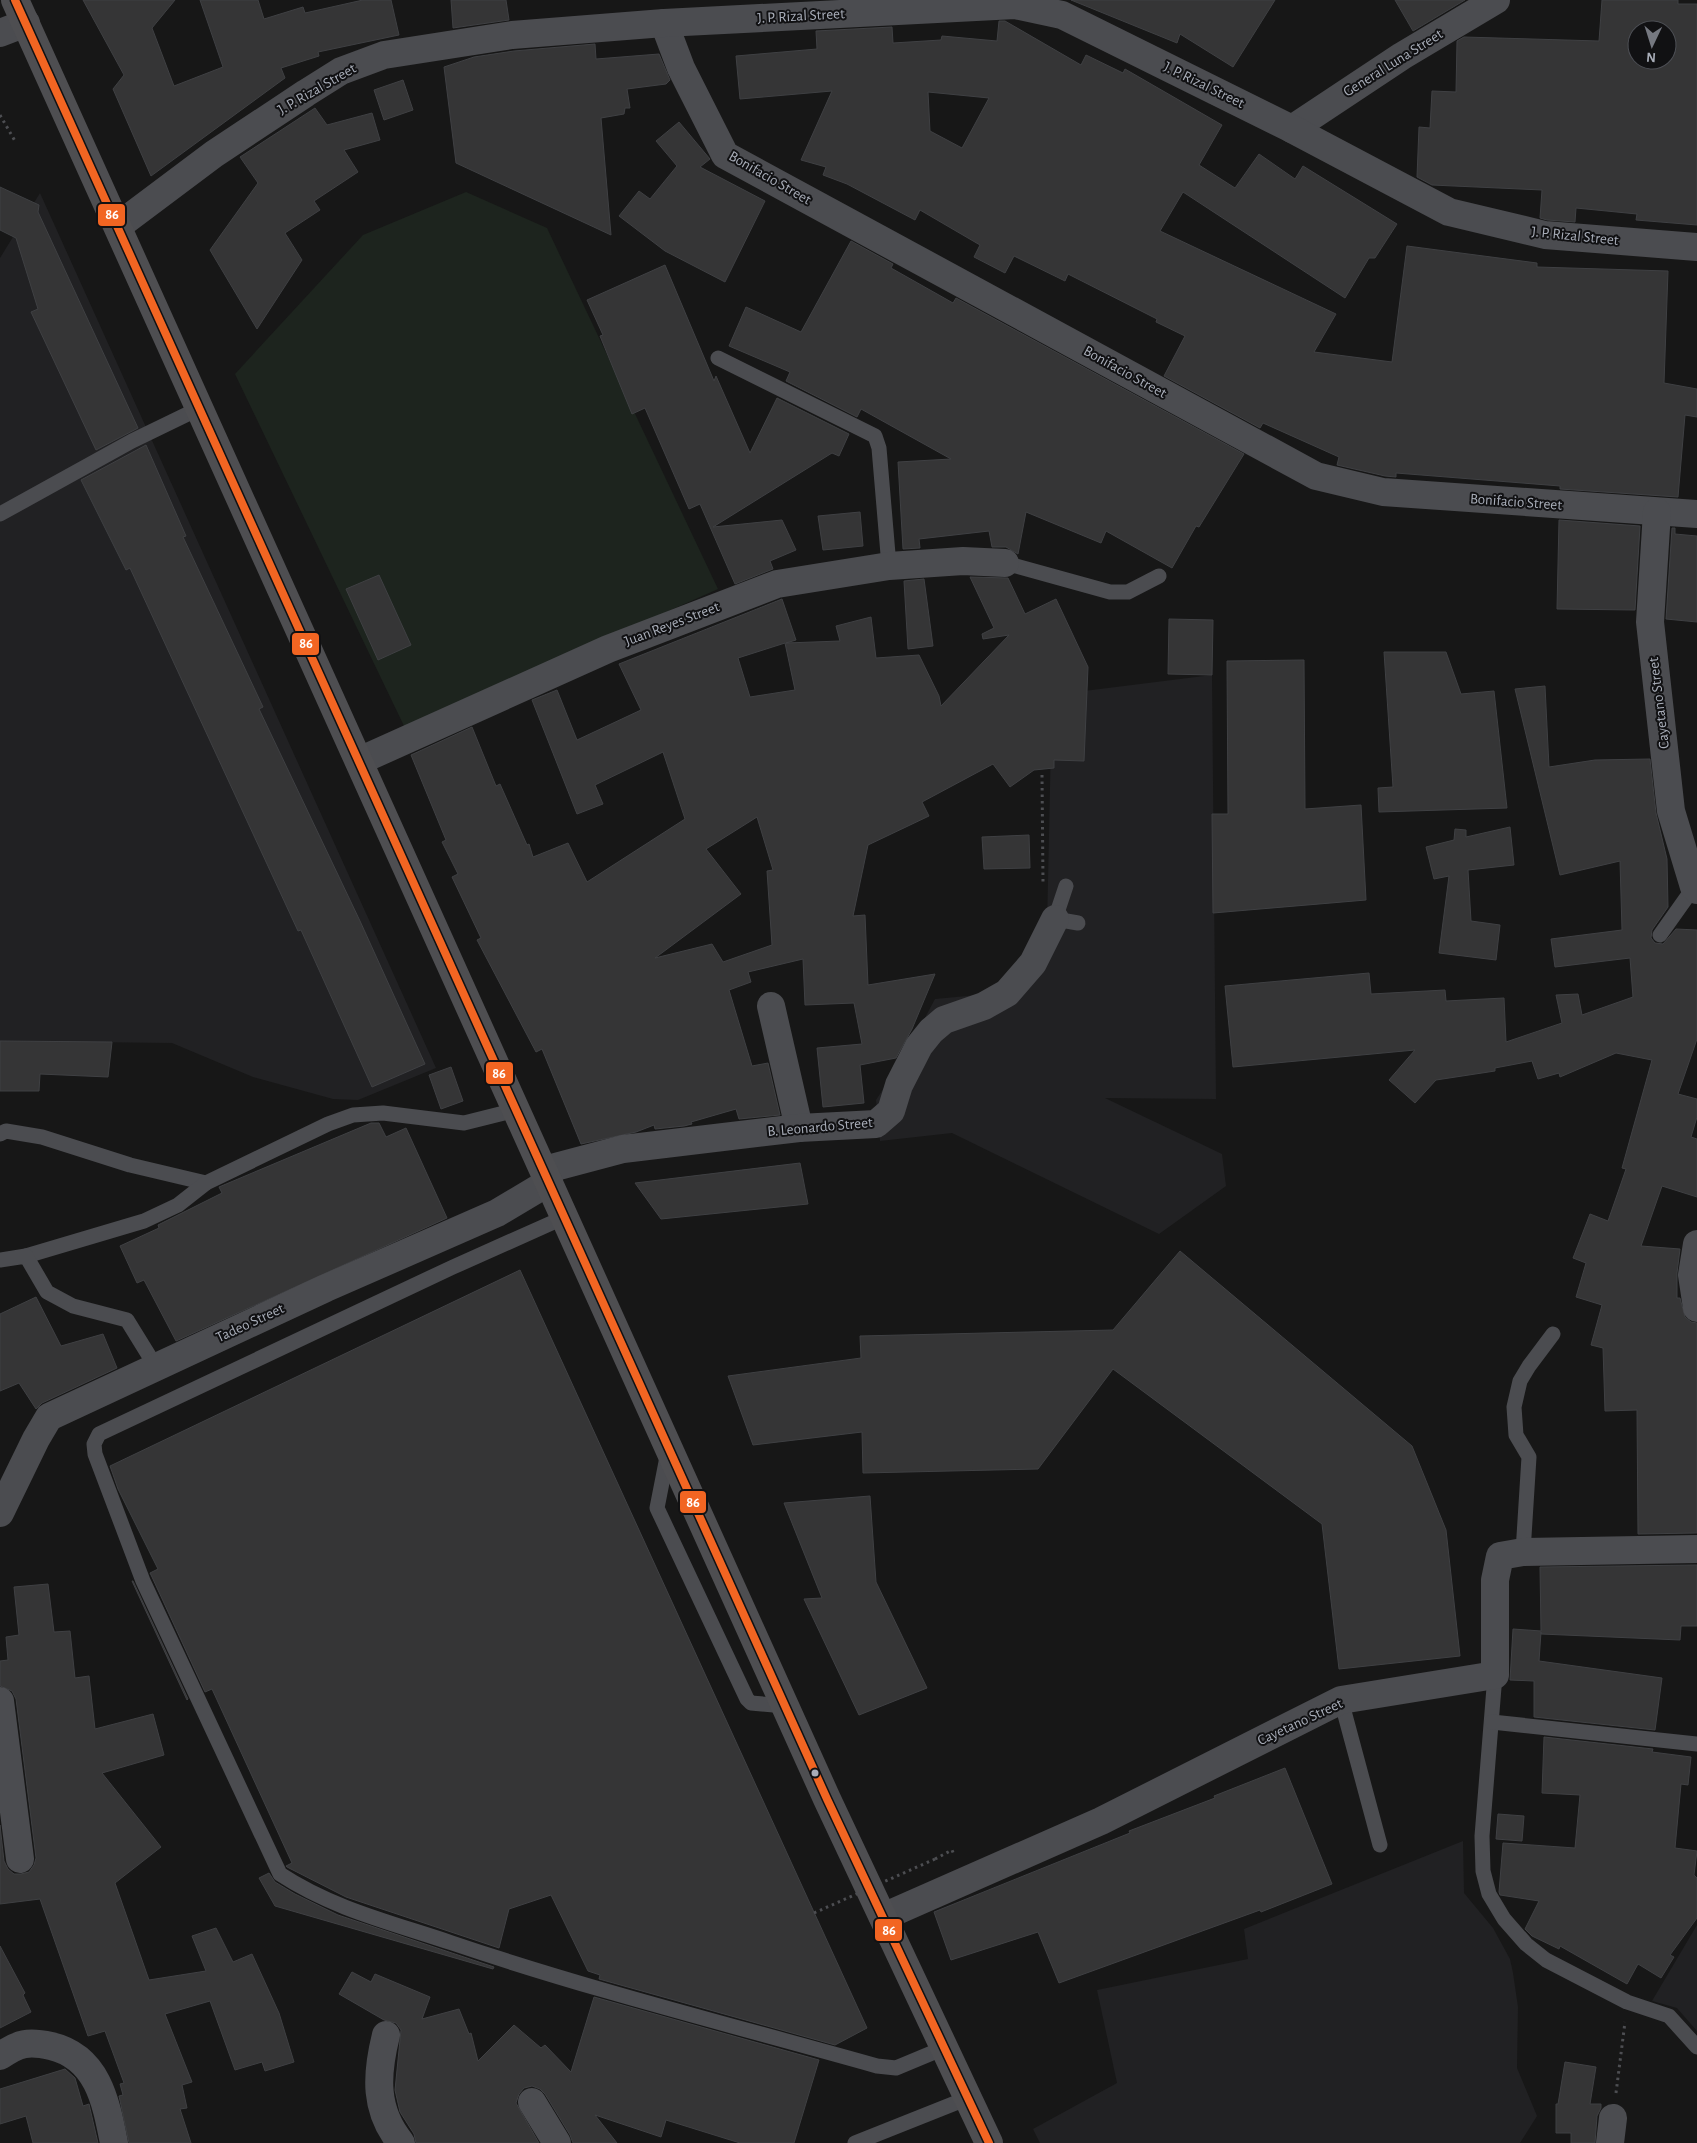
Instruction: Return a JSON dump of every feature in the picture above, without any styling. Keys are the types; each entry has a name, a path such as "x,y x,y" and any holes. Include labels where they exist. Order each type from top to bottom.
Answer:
{"highway":[{"path":"21,12 785,1706 989,2143"}],"street":[{"name":"General Luna Street","path":"1292,129 1402,56 1496,0"},
{"name":"J. P. Rizal Street","path":"118,226 214,154 306,93 342,72 384,55 512,35 664,23 1015,5 1065,8 1449,212 1545,235 1697,248"},
{"path":"0,33 21,12"},
{"name":"Bonifacio Street","path":"664,23 681,68 725,155 1316,476 1383,492 1697,514"},
{"name":"Cayetano Street","path":"1658,512 1650,622 1671,811 1696,888"},
{"name":"Juan Reyes Street","path":"359,761 608,649 777,584 889,566 963,561 1005,563"},
{"name":"B. Leonardo Street","path":"546,1176 623,1149 799,1128 876,1124 887,1116 919,1046 931,1031 944,1020 984,1006 1007,993 1066,921"},
{"path":"771,1006 799,1128"},
{"name":"Tadeo Street","path":"3,1502 49,1417 326,1288 496,1212 546,1176"},
{"path":"1697,1244 1692,1275 1697,1308"},
{"path":"1495,1675 1496,1570 1500,1556 1523,1552 1697,1548"},
{"name":"Cayetano Street","path":"883,1917 1101,1820 1341,1700 1495,1675"},
{"path":"0,1700 20,1859"},
{"path":"386,2035 378,2090 386,2122 401,2143"},
{"path":"0,2056 13,2047 32,2042 77,2056 95,2078 108,2108 114,2143"},
{"path":"532,2102 556,2143"}],"lane":[{"path":"718,358 875,436 879,448 889,566"},
{"path":"0,514 132,441 200,408"},
{"path":"1005,563 1110,592 1128,592 1159,576"},
{"path":"1066,886 1066,921"},
{"path":"1660,935 1696,888"},
{"path":"0,1260 26,1256 144,1221 178,1206 206,1183 328,1124 354,1115 383,1113 464,1123 516,1110"},
{"path":"0,1134 6,1131 42,1137 146,1170 206,1183"},
{"path":"565,1217 453,1267 99,1434 94,1444 95,1454 147,1589 280,1874 299,1886 323,1899 368,1917 501,1959 877,2066 896,2068 944,2048"},
{"path":"26,1256 47,1292 72,1306 126,1320 156,1367"},
{"path":"1523,1552 1529,1457 1516,1435 1514,1407 1520,1381 1553,1334"},
{"path":"1495,1675 1482,1836 1483,1872 1489,1894 1504,1919 1526,1944 1546,1960 1627,2002 1674,2019 1697,2047"},
{"path":"1341,1700 1380,1844"},
{"path":"1492,1722 1697,1744"},
{"path":"855,2143 968,2098"}],"path":[{"path":"0,115 16,141"},
{"path":"1042,775 1043,884 1066,921"},
{"path":"814,1913 952,1850"},
{"path":"1612,2131 1627,2002"}],"shaded area":[{"path":"466,192 547,228 718,589 405,728 235,374 363,235"},
{"path":"40,193 436,1068 358,1100 333,1099 253,1077 172,1043 0,1041 0,258"},
{"path":"1212,675 1216,1099 1105,1098 1222,1154 1226,1186 1159,1234 952,1133 880,1141 876,1100 904,1057 935,999 988,994 1047,927 1052,695"},
{"path":"1463,1841 1464,1893 1493,1928 1510,1959 1513,1973 1518,2007 1517,2068 1537,2116 1520,2143 1040,2143 1033,2129 1117,2083 1097,1990 1248,1959 1244,1929"},
{"path":"1697,1925 1697,2031 1677,2008 1652,2001"}],"building":[{"path":"83,0 175,0 152,28 174,86 223,67 200,0 258,0 264,19 303,7 305,13 363,0 391,0 399,35 318,52 319,56 281,68 285,78 151,176 113,89 124,75"},
{"path":"451,0 506,0 509,20 453,28"},
{"path":"1071,0 1275,0 1233,67 1180,34 1177,43"},
{"path":"1395,0 1465,0 1413,31"},
{"path":"1602,0 1678,0 1678,4 1697,4 1697,225 1636,220 1637,214 1576,208 1575,222 1547,220 1540,218 1542,190 1432,185 1417,177 1419,127 1430,128 1432,91 1456,92 1457,41 1464,37 1599,41"},
{"path":"999,21 1005,21 1081,65 1086,55 1123,73 1125,69 1222,125 1199,165 1235,188 1259,154 1295,179 1303,166 1397,224 1375,258 1369,258 1345,298 1183,192 1160,231 1336,314 1314,352 1392,362 1407,246 1537,263 1537,267 1668,271 1664,383 1697,389 1697,417 1685,415 1678,497 1560,489 1560,486 1396,473 1396,477 1385,476 1337,465 1339,457 1263,423 1260,428 1164,376 1185,336 1156,322 1157,319 1068,274 1065,281 1014,256 1005,273 974,257 980,245 920,210 915,220 847,184 823,175 826,167 801,160 832,91 740,99 736,56 817,49 816,31 892,27 893,43 941,40 942,36 997,41","holes":["928,92 989,98 962,148 930,131"]},
{"path":"595,44 596,59 659,54 670,80 666,84 627,89 630,108 625,108 624,114 601,118 611,235 456,163 444,67 474,57 514,51"},
{"path":"403,80 413,110 384,120 374,90"},
{"path":"315,108 327,125 372,113 380,140 344,150 358,172 314,201 320,210 285,233 302,260 257,329 210,250 258,183 240,157"},
{"path":"679,122 710,159 700,167 765,201 725,282 665,251 619,216 639,191 650,199 677,166 656,141"},
{"path":"0,187 39,205 38,212 138,428 96,450 31,312 38,309 16,238 0,230"},
{"path":"851,241 893,264 891,268 953,303 956,298 1244,454 1199,527 1196,526 1172,568 1106,531 1101,543 1026,512 1018,554 1006,547 992,547 989,531 919,539 920,548 903,549 898,462 951,459 861,409 857,417 786,381 790,372 729,346 746,307 801,332"},
{"path":"665,265 714,381 716,376 750,453 777,398 849,434 839,456 832,453 713,527 782,520 796,550 770,561 773,569 735,584 700,504 689,509 645,408 632,414 600,336 603,335 587,300"},
{"path":"146,445 186,536 183,537 263,707 259,709 360,921 425,1064 372,1087 301,930 298,931 130,568 126,570 81,480"},
{"path":"860,512 863,546 823,550 818,516"},
{"path":"1559,520 1640,526 1635,610 1557,609"},
{"path":"1672,528 1675,528 1675,534 1697,536 1697,622 1666,619"},
{"path":"379,575 411,645 378,660 346,589"},
{"path":"970,577 1008,578 1025,614 1056,599 1088,667 1084,761 1054,760 1054,768 1034,770 1010,787 993,764 922,802 929,816 868,845 853,916 865,915 868,985 935,974 912,1029 896,1058 860,1065 864,1103 823,1107 817,1048 862,1044 854,1003 805,1005 803,959 748,972 751,982 729,990 752,1066 768,1063 780,1115 739,1119 736,1109 691,1122 692,1124 684,1126 655,1129 654,1125 636,1132 581,1144 542,1049 536,1052 477,940 481,938 452,877 458,874 442,842 446,840 411,755 472,727 496,786 500,784 527,845 529,844 533,857 568,843 587,882 685,819 663,752 595,785 603,804 577,814 532,700 557,690 577,740 641,710 619,664 782,599 796,640 786,643 840,641 836,626 871,617 876,658 919,655 939,696 941,706 1009,635 983,639 982,634 994,628","holes":["785,643 795,690 750,697 738,658","757,817 773,870 767,871 772,945 723,962 712,944 655,958 741,894 706,849"]},
{"path":"924,579 933,646 908,649 904,581"},
{"path":"1169,619 1213,620 1212,675 1168,674"},
{"path":"1384,652 1446,652 1461,694 1494,691 1507,808 1379,812 1378,788 1393,787"},
{"path":"1304,660 1305,809 1361,805 1366,900 1213,913 1212,814 1228,814 1227,661"},
{"path":"1545,686 1549,767 1595,760 1650,759 1656,813 1667,859 1668,907 1652,930 1651,938 1655,943 1663,944 1676,929 1697,930 1697,1039 1678,1094 1697,1099 1697,1117 1691,1137 1697,1139 1697,1197 1662,1186 1641,1246 1680,1249 1677,1273 1677,1298 1680,1298 1685,1317 1691,1322 1697,1323 1697,1533 1638,1534 1637,1410 1605,1411 1603,1348 1591,1345 1602,1305 1576,1297 1586,1263 1573,1258 1590,1214 1608,1221 1626,1169 1622,1168 1652,1060 1616,1053 1560,1077 1559,1073 1538,1079 1532,1061 1495,1068 1495,1071 1436,1080 1415,1103 1389,1080 1415,1050 1233,1067 1225,986 1369,973 1371,994 1445,990 1446,1001 1504,998 1506,1042 1562,1023 1556,995 1578,994 1582,1015 1633,997 1630,958 1555,967 1551,939 1622,930 1620,861 1560,875 1515,689"},
{"path":"1510,827 1514,865 1468,870 1471,921 1500,925 1496,960 1439,953 1449,876 1434,879 1426,847 1454,840 1455,829 1466,830 1466,837"},
{"path":"1029,835 1030,868 984,869 982,837"},
{"path":"0,1041 112,1042 108,1077 40,1074 39,1091 0,1091"},
{"path":"451,1067 463,1101 441,1109 429,1075"},
{"path":"371,1123 379,1123 386,1137 406,1128 447,1218 176,1341 144,1280 137,1283 120,1246 159,1228 158,1225 222,1193 219,1187"},
{"path":"800,1163 808,1204 661,1219 635,1183"},
{"path":"1180,1251 1412,1446 1446,1530 1460,1656 1339,1669 1322,1524 1113,1369 1038,1469 863,1473 862,1432 753,1445 728,1376 861,1358 860,1336 1113,1330"},
{"path":"520,1270 867,2028 835,2045 599,1979 600,1975 588,1971 551,1895 509,1909 499,1948 346,1897 287,1867 292,1863 212,1689 205,1692 150,1573 158,1569 118,1489 110,1466"},
{"path":"36,1297 61,1346 103,1334 117,1368 42,1403 36,1409 19,1383 0,1391 0,1314"},
{"path":"870,1496 876,1582 927,1688 859,1715 804,1599 822,1598 784,1503"},
{"path":"1697,1565 1697,1626 1681,1626 1680,1640 1541,1634 1541,1632 1539,1661 1662,1678 1655,1730 1534,1717 1534,1681 1510,1680 1513,1629 1541,1631 1540,1567"},
{"path":"132,1581 188,1699 187,1700"},
{"path":"48,1584 54,1632 70,1631 75,1678 89,1676 95,1729 153,1714 164,1755 102,1773 161,1847 115,1883 149,1980 206,1971 192,1936 216,1928 233,1962 252,1954 279,2013 294,2062 265,2071 262,2062 235,2070 210,2001 165,2014 192,2082 182,2085 187,2108 180,2109 191,2143 129,2143 119,2096 123,2095 120,2084 124,2083 105,2031 88,2036 40,1899 0,1904 0,1825 4,1861 8,1869 14,1874 29,1872 36,1858 16,1699 12,1691 0,1686 0,1661 8,1660 6,1637 19,1635 14,1587"},
{"path":"1544,1737 1653,1749 1652,1752 1691,1757 1688,1785 1681,1784 1675,1848 1697,1851 1694,1875 1697,1878 1697,1918 1670,1955 1674,1957 1661,1978 1638,1964 1627,1984 1560,1946 1559,1949 1532,1936 1525,1929 1539,1901 1500,1895 1503,1843 1575,1848 1580,1795 1542,1793"},
{"path":"1285,1768 1332,1884 1261,1912 1260,1910 1059,1983 1038,1932 951,1960 934,1912"},
{"path":"1498,1814 1524,1816 1522,1841 1496,1839"},
{"path":"269,1873 275,1882 338,1915 494,1967 493,1969 275,1906 259,1878"},
{"path":"0,1946 25,1993 23,1995 31,2012 0,2028"},
{"path":"352,1972 371,1982 375,1974 430,1997 422,2019 459,2009 469,2034 471,2033 478,2061 514,2025 541,2048 545,2045 571,2072 594,1997 819,2060 794,2143 740,2143 666,2120 661,2137 595,2115 617,2143 573,2143 545,2094 540,2089 532,2086 524,2088 519,2094 516,2103 539,2143 416,2143 414,2134 400,2112 395,2090 401,2030 396,2023 384,2020 339,1994"},
{"path":"1565,2062 1596,2067 1590,2104 1601,2104 1601,2108 1597,2116 1595,2143 1571,2143 1571,2133 1556,2133 1556,2104 1558,2104"},
{"path":"65,2069 75,2078 83,2106 89,2104 98,2143 33,2143 26,2116 0,2124 0,2089"}],"transit line":[{"name":"86","path":"15,0 827,1799 989,2143"}]}
